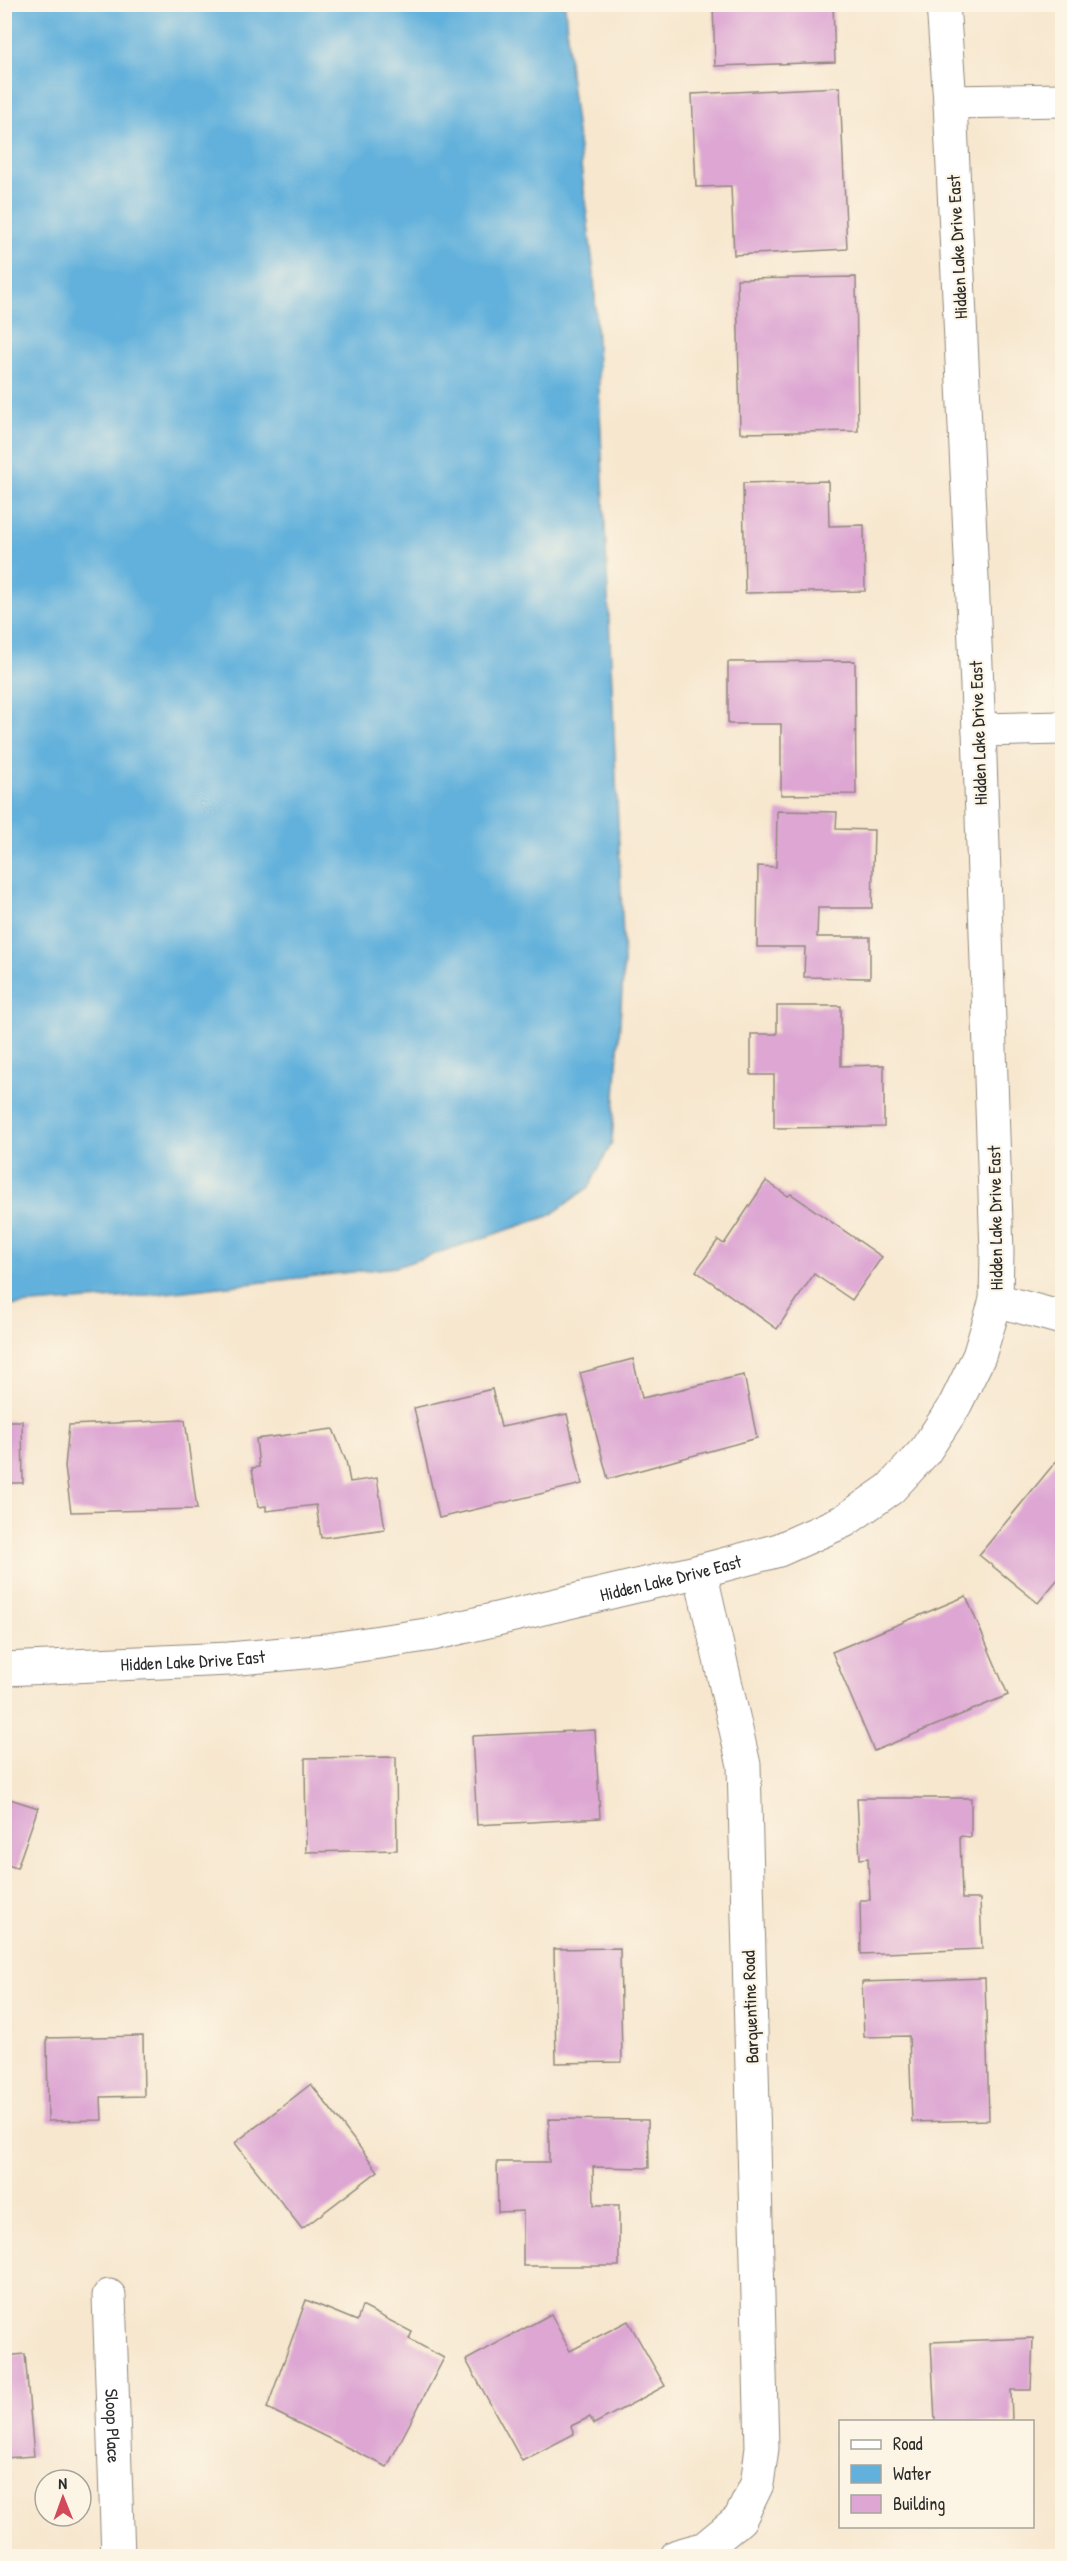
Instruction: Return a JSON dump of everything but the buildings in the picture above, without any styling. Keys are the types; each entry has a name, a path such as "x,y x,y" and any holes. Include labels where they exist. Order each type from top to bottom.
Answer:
{"street":[{"name":"Hidden Lake Drive East","path":"4,1669 229,1659 326,1650 433,1634 779,1550 844,1521 890,1488 925,1451 955,1406 979,1356 996,1300 997,1252 979,730 950,102 943,4"},
{"path":"950,102 1062,100"},
{"path":"979,730 1062,728"},
{"path":"996,1300 1062,1318"},
{"name":"Barquentine Road","path":"676,2556 705,2548 741,2518 757,2484 762,2448 744,1765 700,1571"},
{"name":"Sloop Place","path":"109,2296 118,2556"}],"water":[{"path":"5,4 565,5 570,74 594,274 624,961 612,1142 589,1187 549,1216 396,1267 131,1297 5,1306"}]}
